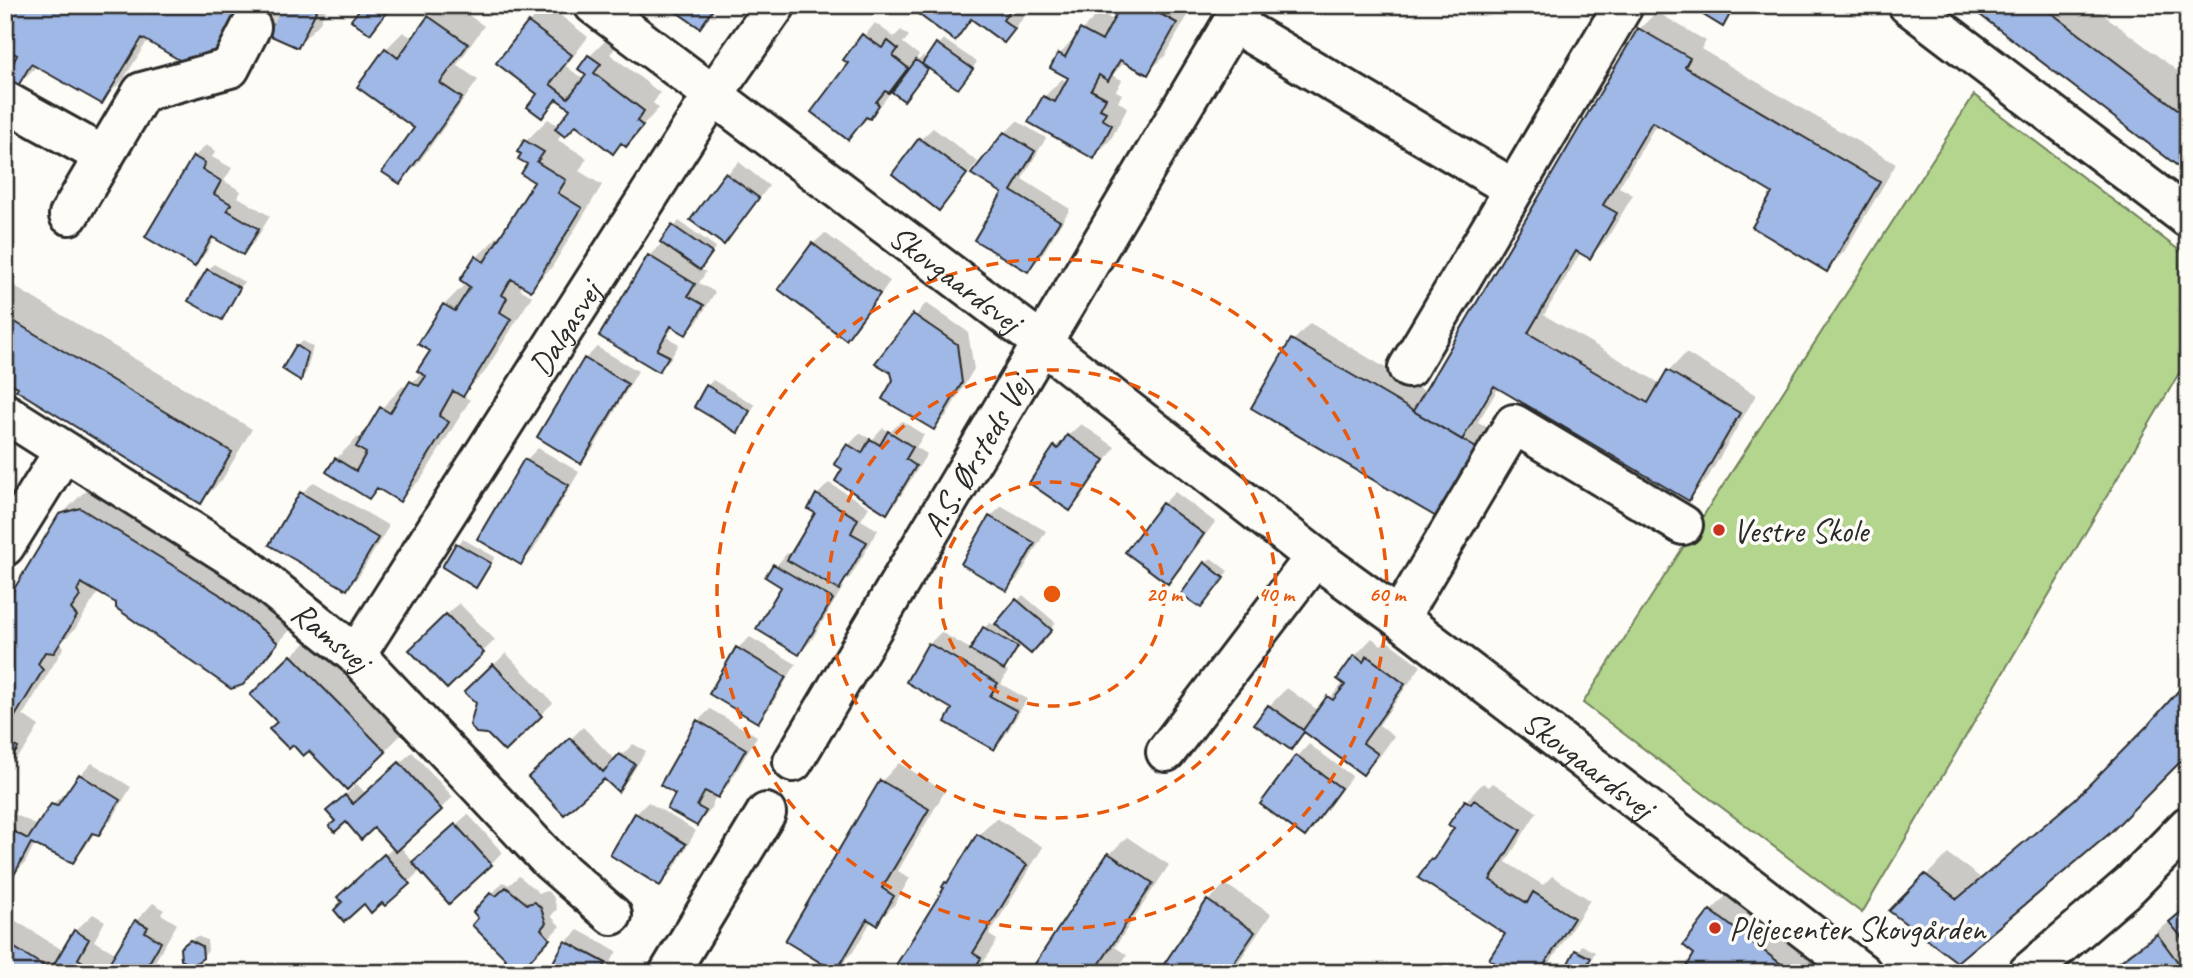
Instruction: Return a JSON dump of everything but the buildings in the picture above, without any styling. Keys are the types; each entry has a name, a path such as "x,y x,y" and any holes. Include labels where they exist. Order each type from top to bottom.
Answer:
{"street":[{"name":"Skovgaardsvej","path":"594,5 1042,342 1315,557 1399,618 1862,973"},
{"name":"Dalgasvej","path":"356,655 713,95 776,5"},
{"path":"1408,369 1623,6 1621,5"},
{"path":"1908,5 2188,219"},
{"path":"1238,14 1514,189"},
{"name":"A.S. Ørsteds Vej","path":"793,762 1238,14"},
{"path":"69,215 142,92 230,68 251,27"},
{"path":"5,101 104,156"},
{"name":"Ramsvej","path":"5,413 240,562 356,655 550,861 612,915"},
{"path":"1399,618 1514,424 1683,525"},
{"path":"5,546 64,451"},
{"path":"1166,752 1315,557"},
{"path":"669,973 766,813"},
{"path":"2028,973 2130,885 2188,826"}],"green space":[{"path":"1974,95 2188,257 2188,358 1862,913 1583,703"}],"tunnel":[{"path":"251,27 262,5"}],"place":[{"name":"Vestre Skole","path":"1719,530"},
{"name":"Plejecenter Skovgården","path":"1715,928"}]}
